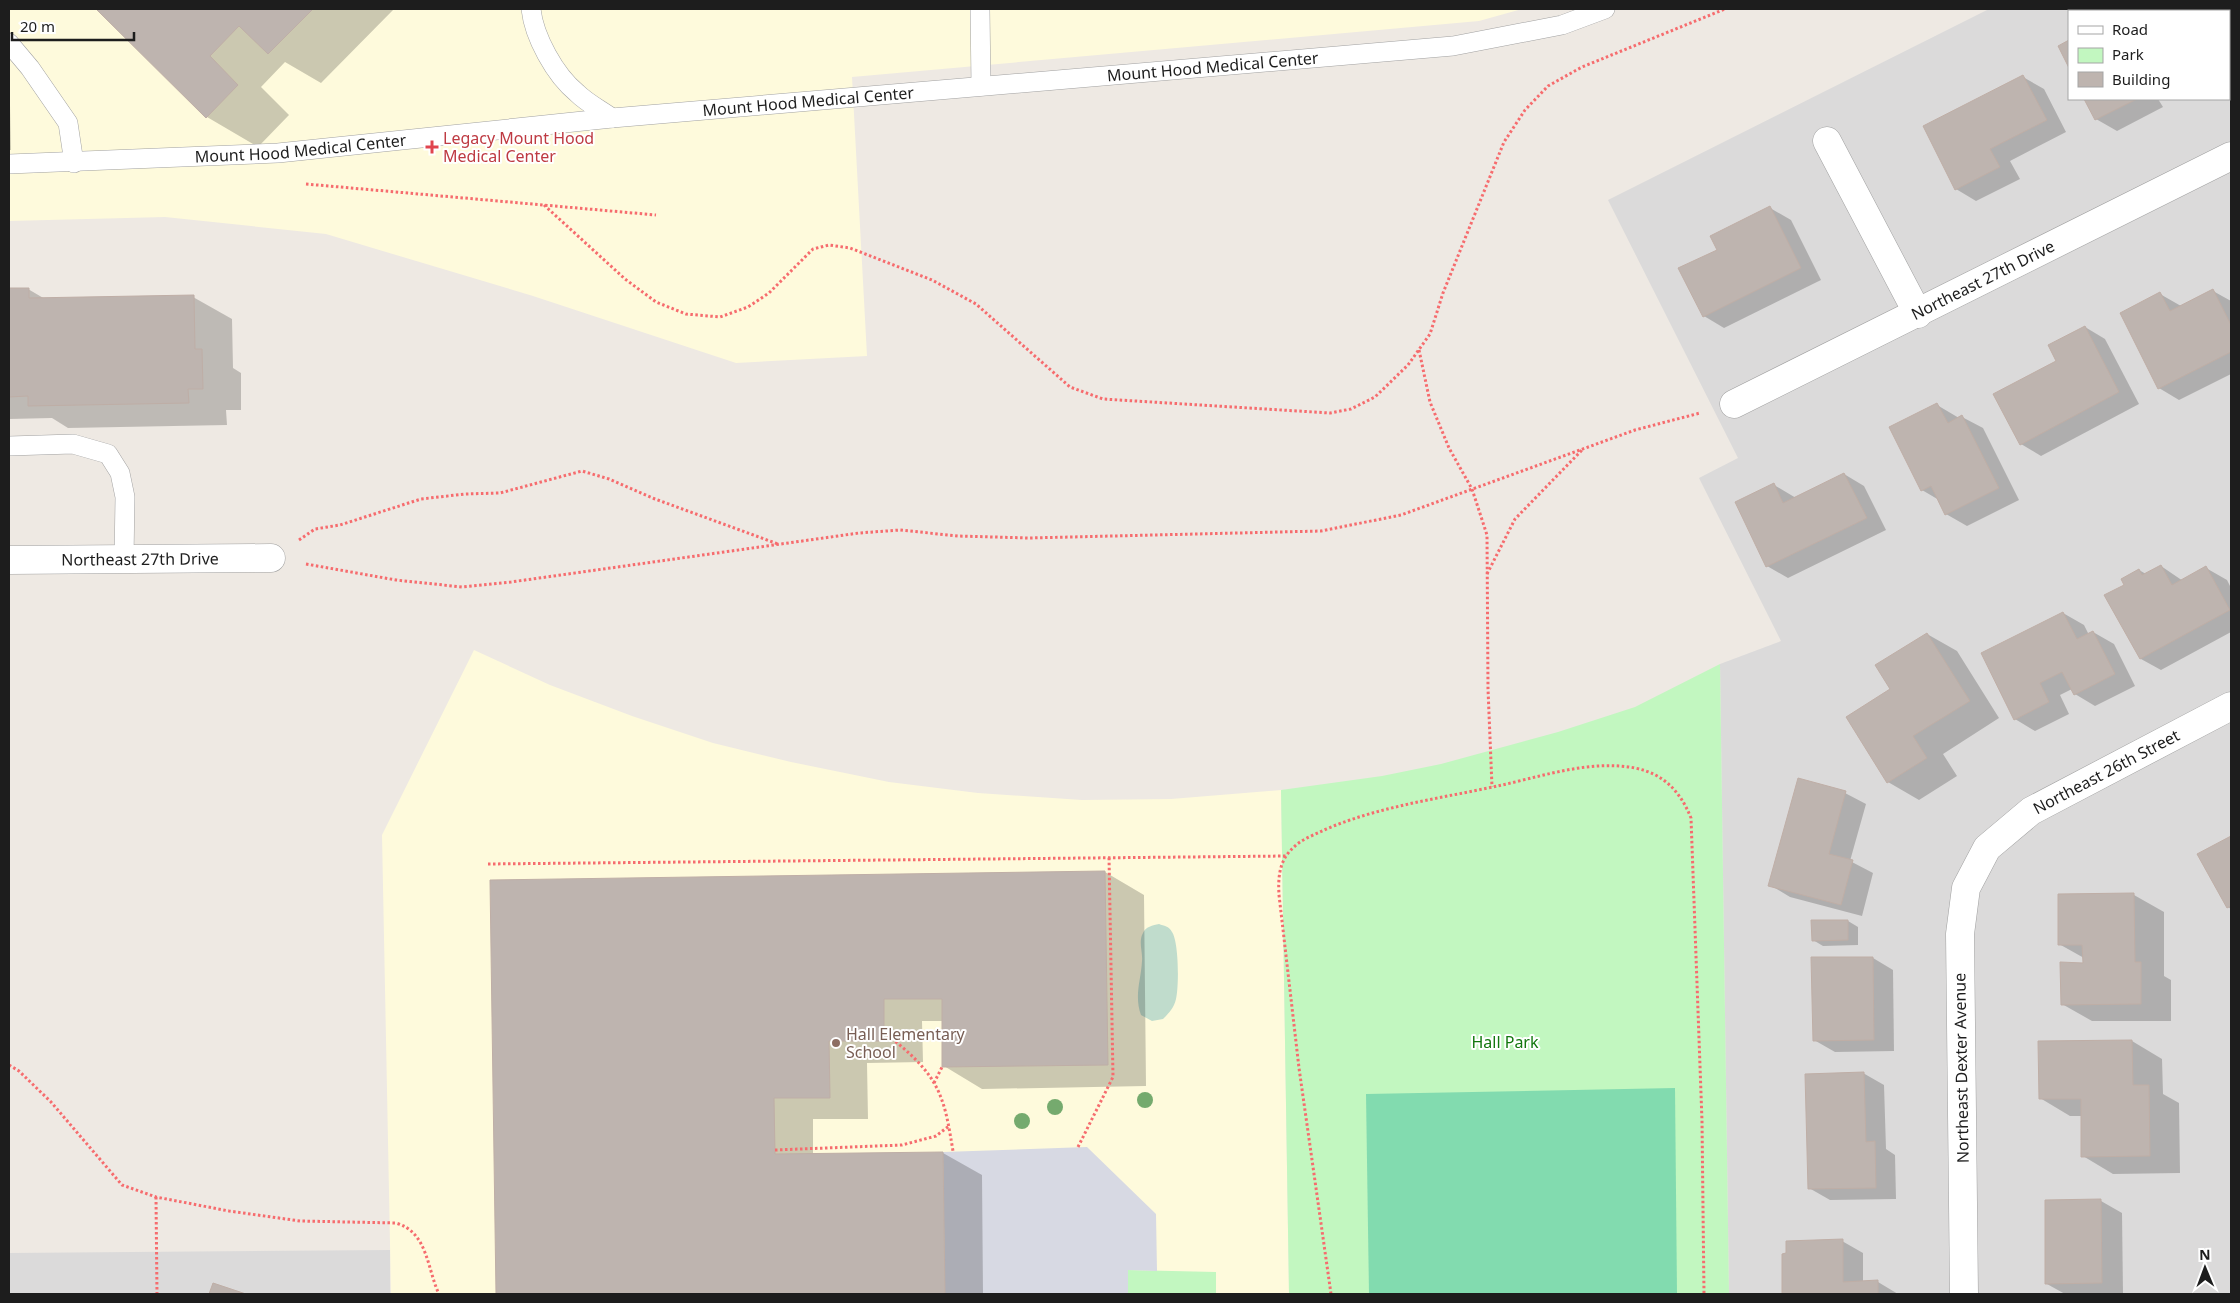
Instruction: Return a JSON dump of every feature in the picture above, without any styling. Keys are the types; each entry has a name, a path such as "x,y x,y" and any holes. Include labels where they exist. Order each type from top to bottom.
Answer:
{"street":[{"path":"1827,141 1918,314"},
{"name":"Northeast 27th Drive","path":"1734,404 1918,314 2231,156"},
{"name":"Northeast 27th Drive","path":"9,560 271,558"},
{"name":"Northeast 26th Street","path":"1987,848 2031,811 2231,706"},
{"name":"Northeast Dexter Avenue","path":"1964,1294 1960,934 1966,888 1987,848"}],"lane":[{"path":"531,9 532,17 548,59 576,93 612,118"},
{"path":"980,9 981,86"},
{"name":"Mount Hood Medical Center","path":"9,164 74,163 278,153 612,118 1453,46 1562,25 1605,9"},
{"path":"9,43 30,68 68,123 74,163"},
{"path":"9,446 74,444 108,454 120,473 125,497 124,559"}],"path":[{"path":"544,205 625,279 656,302 686,314 720,317 748,307 769,294 813,249 829,245 850,248 932,280 976,304 1070,387 1103,399 1330,413 1351,409 1374,397 1408,366 1430,334 1443,293 1504,142 1525,110 1548,86 1582,67 1725,9"},
{"path":"299,183 656,215"},
{"path":"1419,349 1430,402 1449,448 1472,489 1487,535 1486,577 1492,787"},
{"path":"271,558 396,580 462,586 511,582 859,533 900,530 958,536 1030,538 1321,531 1400,515 1635,430 1734,404"},
{"path":"1486,577 1515,519 1584,449"},
{"path":"271,558 315,529 340,524 422,499 465,494 500,493 582,470 779,544"},
{"path":"1331,1294 1298,1068 1279,895 1280,868 1286,856 1295,846 1306,839 1336,825 1417,802 1575,770 1620,766 1635,768 1660,776 1671,784 1686,806 1691,818 1702,1121 1704,1294"},
{"path":"488,864 1286,856"},
{"path":"1078,1147 1113,1077 1109,858"},
{"path":"884,1032 912,1055 934,1083 949,1126 953,1151"},
{"path":"9,1065 19,1071 51,1102 122,1185 156,1197 229,1211 300,1221 396,1223 405,1226 412,1230 422,1246 439,1294"},
{"path":"934,1083 942,1067"},
{"path":"775,1150 902,1145 936,1136 949,1126"},
{"path":"156,1197 157,1294"}],"shaded area":[{"name":"Legacy Mount Hood Medical Center","path":"9,9 1522,9 1479,21 852,77 867,356 736,363 533,296 326,234 165,217 9,221"},
{"path":"1989,9 2231,9 2231,1294 1729,1294 1720,664 1781,641 1699,478 1738,458 1608,200"},
{"name":"Hall Elementary School","path":"474,650 550,685 632,716 713,743 791,762 889,782 978,793 1082,800 1171,799 1281,790 1289,1294 391,1294 382,835"},
{"path":"1087,1147 1156,1214 1157,1271 1128,1270 1128,1294 945,1294 943,1152"},
{"path":"390,1250 390,1294 9,1294 9,1253"}],"green space":[{"name":"Hall Park","path":"1720,664 1729,1294 1289,1294 1281,790 1382,776 1441,764 1558,732 1635,707"},
{"path":"1159,924 1169,928 1174,937 1178,965 1178,985 1176,999 1171,1010 1163,1019 1152,1021 1141,1015 1138,1001 1142,958 1141,940 1146,929"},
{"path":"1675,1088 1677,1294 1369,1294 1366,1094"},
{"path":"1128,1270 1216,1272 1216,1294 1128,1294"}],"building":[{"path":"96,9 313,9 268,54 239,26 210,56 238,85 206,118"},
{"path":"2151,9 2152,10 2128,10"},
{"path":"2231,9 2231,34 2230,10 2195,10"},
{"path":"2068,41 2068,66 2058,46"},
{"path":"2023,75 2047,120 1990,149 2000,167 1955,190 1923,126"},
{"path":"2085,100 2135,100 2095,120"},
{"path":"1770,206 1801,268 1703,317 1678,268 1717,250 1710,236"},
{"path":"9,288 29,288 29,298 194,295 195,349 202,349 203,389 188,389 189,403 28,406 28,396 9,397"},
{"path":"2213,289 2231,325 2231,352 2158,389 2120,313 2160,292 2170,311"},
{"path":"2085,326 2119,392 2020,445 1993,394 2056,361 2048,345"},
{"path":"1937,403 1948,423 1962,415 1999,488 1945,515 1931,486 1921,491 1889,427"},
{"path":"1844,473 1867,518 1766,567 1735,502 1774,483 1783,503"},
{"path":"2161,565 2172,585 2206,566 2230,610 2140,659 2104,595 2124,585 2121,579 2139,569 2142,575"},
{"path":"2063,612 2077,639 2093,631 2115,674 2074,695 2062,672 2040,683 2049,702 2014,720 1981,653"},
{"path":"1927,633 1970,701 1913,736 1927,758 1887,783 1846,717 1890,689 1875,665"},
{"path":"1798,778 1846,791 1829,854 1853,860 1841,905 1768,886"},
{"path":"2231,836 2231,906 2227,908 2197,854"},
{"path":"1105,871 1108,1065 942,1067 942,999 884,999 884,1041 829,1041 830,1098 774,1098 775,1154 943,1152 945,1294 496,1294 490,880"},
{"path":"2134,893 2135,962 2141,962 2141,1004 2061,1005 2060,962 2083,963 2082,945 2058,945 2058,894"},
{"path":"1811,920 1848,920 1848,940 1812,941"},
{"path":"1811,957 1873,957 1874,1040 1813,1041"},
{"path":"2132,1040 2133,1085 2149,1085 2150,1156 2081,1157 2081,1099 2039,1099 2038,1041"},
{"path":"1864,1072 1866,1142 1875,1141 1876,1188 1808,1189 1805,1074"},
{"path":"2101,1199 2102,1283 2045,1284 2045,1200"},
{"path":"1843,1239 1843,1282 1878,1280 1878,1294 1782,1294 1782,1254 1786,1253 1786,1241"},
{"path":"213,1283 246,1294 209,1294"}],"place":[{"name":"Legacy Mount Hood Medical Center","path":"432,147"},
{"name":"Hall Elementary School","path":"836,1043"}]}
